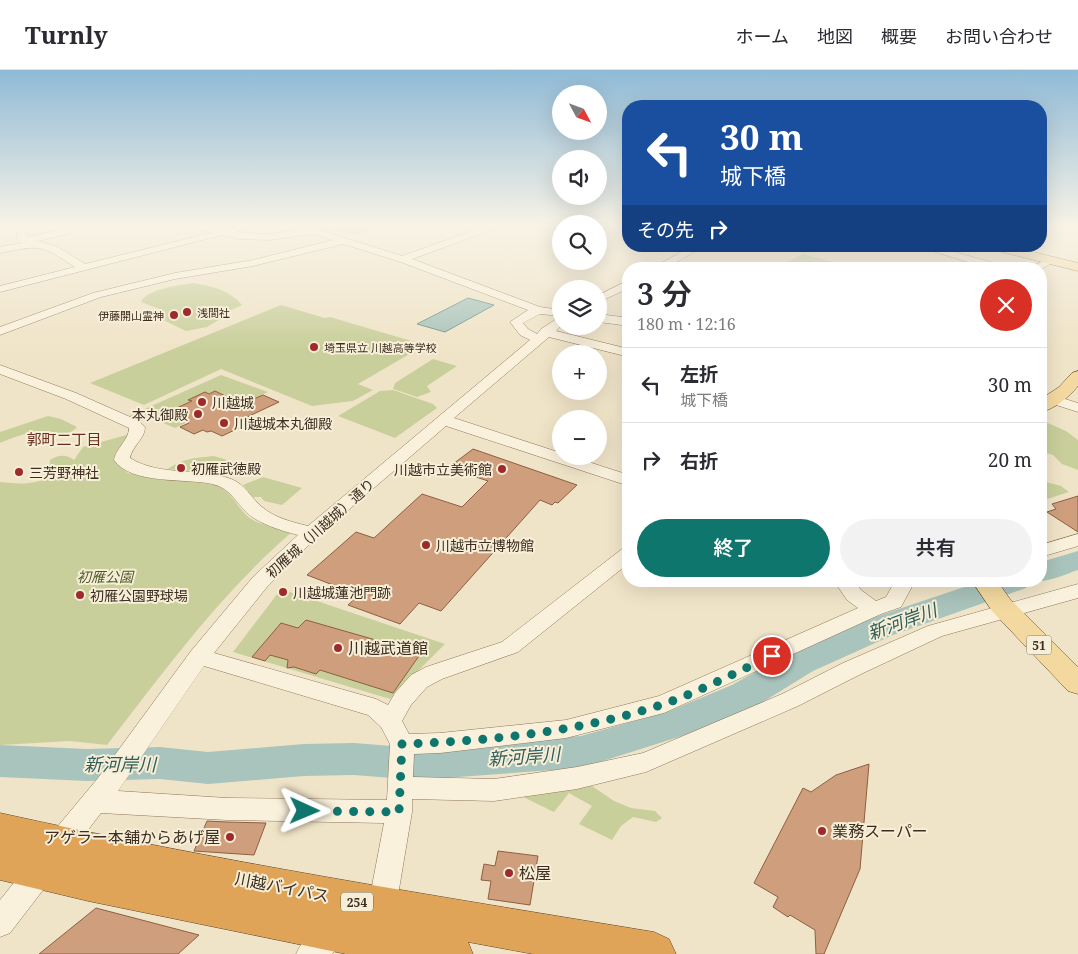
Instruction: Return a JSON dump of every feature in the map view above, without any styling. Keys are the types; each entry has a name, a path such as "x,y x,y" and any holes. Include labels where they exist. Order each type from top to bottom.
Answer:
{"highway":[{"name":"川越バイパス","path":"0,830 51,857 323,942 451,954"},
{"name":"川越バイパス","path":"0,862 51,857 382,907 654,954"}],"main road":[{"path":"1047,403 1065,391 1078,376"},
{"name":"51","path":"988,587 1004,608 1078,684"}],"street":[{"path":"0,290 91,266"},
{"path":"0,331 97,295 175,276 231,266"},
{"path":"421,266 538,310 552,312"},
{"path":"607,295 622,287"},
{"path":"538,310 520,318 516,322 524,332 622,352"},
{"path":"607,319 622,321"},
{"name":"初雁城（川越城）通り","path":"0,923 101,794 199,657 260,582 311,533 552,328"},
{"path":"0,369 71,396 132,423 136,427 137,434 123,452 122,460 129,466 140,471 198,478 228,484 242,493 252,507 266,518 311,533"},
{"path":"1047,403 1078,408"},
{"path":"444,420 622,479"},
{"path":"1047,550 1078,540"},
{"path":"390,721 403,699 419,681 441,671 510,647 622,559"},
{"path":"848,587 854,595 874,609"},
{"path":"402,744 440,743 566,730 664,704 874,609 894,602 902,587"},
{"path":"101,794 227,809 400,800 494,790 577,778 646,762 790,700 851,669 935,631 1004,608 1078,590"},
{"path":"199,657 376,708 390,721 402,744 400,800 382,907"}],"green space":[{"path":"193,283 226,292 242,305 225,313 224,317 207,327 186,331 161,319 162,310 141,302 144,298 157,291 172,286"},
{"path":"281,305 325,318 330,317 425,345 358,384 373,390 353,401 312,406 221,369 144,405 90,383"},
{"path":"433,359 457,366 427,386 431,392 417,397 393,389 395,383"},
{"path":"221,375 268,392 238,406 202,401 220,393 215,391 166,412 186,423 175,428 156,420 158,418 155,416 141,421 129,416"},
{"path":"393,390 433,404 437,408 395,438 338,416 380,391"},
{"path":"48,416 61,419 77,427 68,433 35,432 17,436 0,443 0,432"},
{"path":"1047,423 1066,431 1078,440 1078,470 1062,464 1053,455 1047,453"},
{"name":"初雁公園","path":"130,434 117,452 116,457 121,467 128,473 215,485 228,493 247,516 253,520 292,532 217,607 172,661 107,745 70,741 0,745 0,482 24,483 49,478 50,460 53,458 65,456 74,460 83,447"},
{"path":"214,456 227,460 226,464 212,473 168,469 195,458"},
{"path":"263,477 302,488 282,505 264,501 261,497 253,497 243,485"},
{"path":"1047,482 1061,486 1069,492 1047,499"},
{"name":"川越武道館","path":"281,589 445,644 390,699 233,652"},
{"path":"592,786 614,801 631,808 655,811 662,818 656,822 633,817 621,826 612,840 579,824 592,806 569,793 554,812 523,797 522,794"}],"water":[{"path":"468,298 494,305 445,332 417,324"}],"building":[{"name":"本丸御殿","path":"215,391 242,404 263,395 279,402 247,417 250,419 243,422 246,423 243,426 222,436 203,430 194,434 180,427 189,423 171,414 174,413 170,411 192,401 188,400 205,392 209,394"},
{"name":"川越市立博物館","path":"473,449 577,485 558,503 555,502 552,505 540,500 441,611 419,603 400,624 348,605 359,595 307,575 356,532 374,538 422,494 462,507 488,481 461,472 465,469 453,464"},
{"path":"1078,496 1078,532 1047,512 1056,509 1052,504"},
{"name":"川越武道館","path":"306,620 421,653 393,693 320,670 316,674 294,667 287,668 288,660 270,655 265,661 252,657 281,623 298,628"},
{"name":"業務スーパー","path":"869,764 860,869 824,954 816,954 815,930 790,915 788,917 773,907 778,897 754,883 803,788 811,792 836,775"},
{"name":"アゲラー本舗からあげ屋","path":"207,821 266,823 254,855 194,851"},
{"name":"松屋","path":"498,851 538,856 530,905 488,899 491,881 481,880 484,864 495,866"},
{"path":"96,908 199,935 178,954 39,954"}],"waterway":[{"name":"新河岸川","path":"1047,570 1078,560"},
{"name":"新河岸川","path":"0,761 87,765 160,763 208,768 304,760 354,759 417,764 581,752 675,724 745,695 801,662 881,627 998,587"}],"place":[{"name":"浅間社","path":"187,312"},
{"name":"伊藤開山霊神","path":"174,315"},
{"name":"埼玉県立 川越高等学校","path":"314,347"},
{"name":"川越城","path":"202,402"},
{"name":"本丸御殿","path":"198,414"},
{"name":"川越城本丸御殿","path":"224,423"},
{"name":"初雁武徳殿","path":"181,468"},
{"name":"川越市立美術館","path":"502,469"},
{"name":"三芳野神社","path":"19,472"},
{"name":"川越市立博物館","path":"426,545"},
{"name":"川越城蓮池門跡","path":"283,592"},
{"name":"初雁公園野球場","path":"80,595"},
{"name":"川越武道館","path":"338,648"},
{"name":"業務スーパー","path":"822,831"},
{"name":"アゲラー本舗からあげ屋","path":"230,837"},
{"name":"松屋","path":"509,873"}],"district":[{"name":"郭町二丁目","path":"64,439"}],"route":[{"path":"305,811 399,812 402,788 402,744 440,743 566,730 664,704 772,656"}]}
